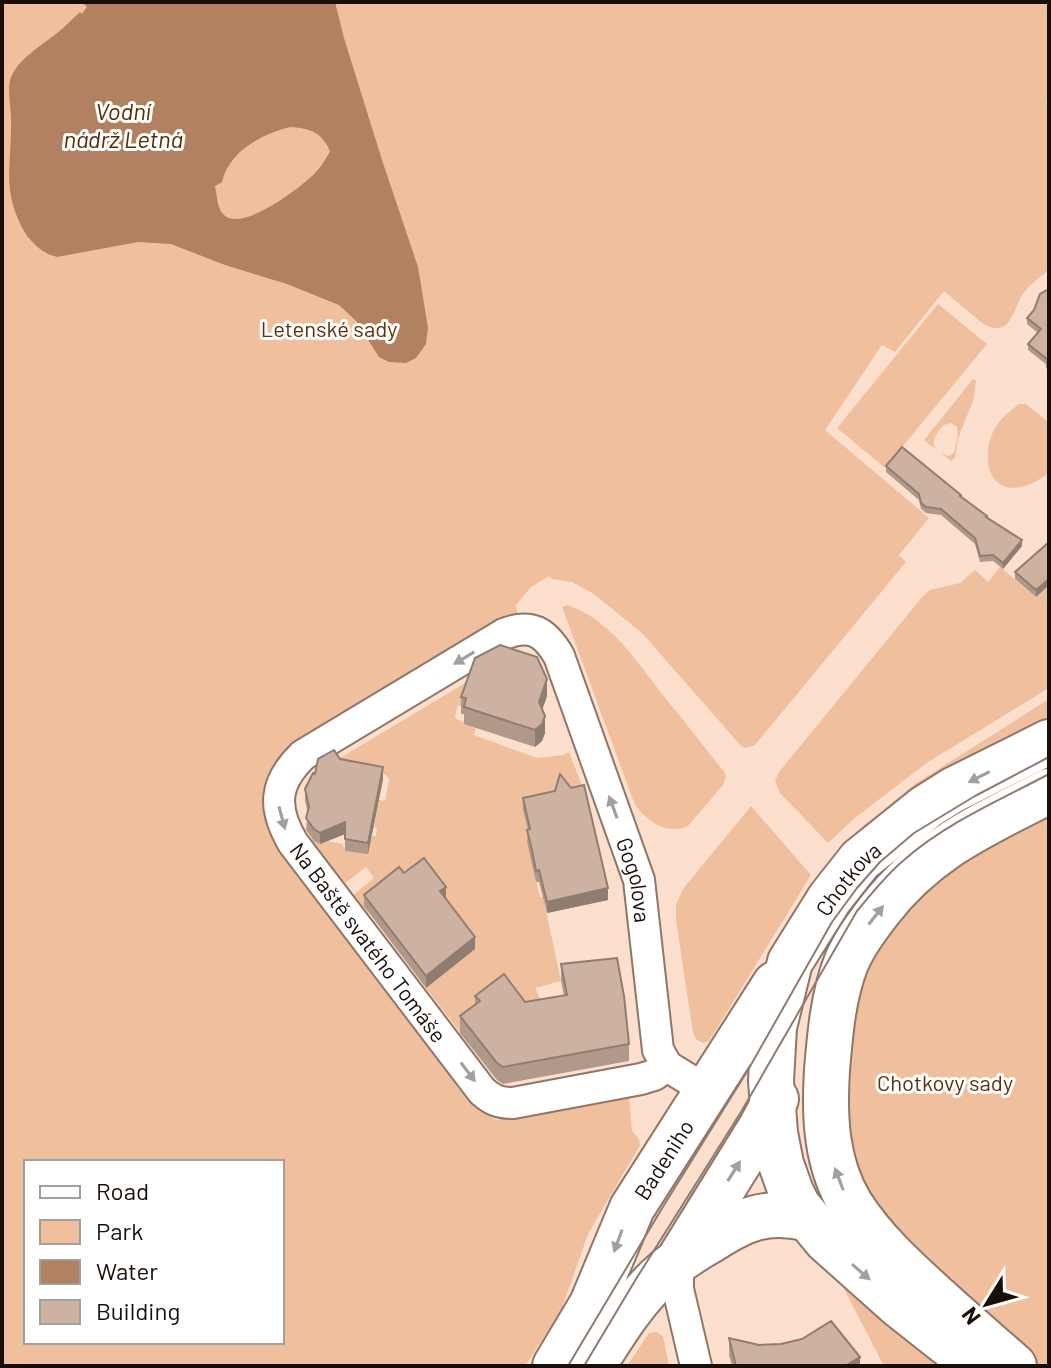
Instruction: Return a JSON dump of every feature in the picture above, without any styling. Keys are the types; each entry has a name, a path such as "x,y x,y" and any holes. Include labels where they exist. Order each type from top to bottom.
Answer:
{"main road":[{"name":"Chotkova","path":"976,1366 889,1297 806,1218 791,1192 781,1164 774,1027 790,962 860,860 926,807 953,790 1049,742"},
{"name":"Chotkova","path":"1014,1366 897,1262 864,1225 841,1184 826,1134 827,1076 831,1024 840,983 864,930 907,878 947,845 1049,791"},
{"name":"Badeniho","path":"555,1366 592,1304 632,1208 790,962"},
{"name":"Chotkova","path":"775,1091 840,983"},
{"path":"713,1081 738,1070 748,1070 808,1112 826,1134"},
{"path":"678,1261 761,1127 775,1091"},
{"path":"593,1366 636,1302 678,1261 731,1227 752,1218 780,1214 806,1218"}],"street":[{"name":"Na Baště svatého Tomáše","path":"559,656 551,642 540,634 517,628 303,755 285,776 279,795 282,825 311,868 491,1100 513,1103 618,1083 654,1075 667,1066"},
{"name":"Gogolova","path":"559,656 639,880 658,1050 667,1066"},
{"path":"667,1066 713,1081"},
{"path":"678,1261 678,1289 696,1366"}],"green space":[{"name":"Letenské sady","path":"2,2 1049,2 1049,99 1046,103 1049,107 1049,269 1025,291 1010,320 1000,328 982,323 944,291 895,352 882,345 825,430 929,518 899,555 906,562 755,745 742,747 643,634 594,594 572,582 549,576 531,587 516,605 518,619 281,758 267,781 263,798 264,815 276,846 442,1065 476,1105 497,1120 629,1096 632,1131 640,1145 588,1234 561,1311 525,1366 2,1366"},
{"path":"938,304 987,344 885,468 837,428"},
{"path":"973,379 976,380 974,398 958,439 955,458 951,461 924,440","holes":["951,423 957,427 954,453 949,456 935,447 934,439 944,425"]},
{"path":"1019,404 1026,404 1049,423 1049,473 1031,484 1014,488 1003,486 995,480 990,471 988,448 999,422"},
{"path":"1000,567 1036,597 1049,585 1049,688 928,762 856,817 828,843 780,793 775,781 779,772 923,596 930,590 960,583 975,570 988,582"},
{"path":"567,605 597,621 623,644 725,773 723,785 688,826 665,828 645,816 635,805 562,607"},
{"path":"482,673 463,707 458,705 456,719 476,727 474,735 537,758 569,752 582,786 527,842 540,897 543,897 561,981 535,988 548,1015 463,1036 426,988 475,949 376,908 368,913 353,895 374,878 366,867 344,884 310,838 320,844 327,841 342,844 345,849 376,836 377,828 374,827 379,800 385,801 389,780 386,775 330,764"},
{"path":"1049,699 1049,721 839,855 862,827 915,784"},
{"name":"Chotkovy sady","path":"1049,799 1049,1366 1042,1366 1006,1344 869,1199 849,1146 839,1099 854,986 920,884"},
{"path":"751,806 811,875 711,1038 703,1043 693,1033 676,905 683,889"},
{"path":"843,1287 897,1324 945,1366 884,1366"},
{"path":"656,1332 663,1336 669,1366 627,1366 649,1333"}],"water":[{"name":"Vodní nádrž Letná","path":"82,2 335,2 418,267 428,328 426,344 416,358 406,363 389,362 379,357 356,321 339,305 171,244 138,242 57,257 44,251 27,236 10,192 10,80 26,57 87,7","holes":["290,127 309,130 323,139 330,151 324,162 309,179 272,206 244,218 233,219 224,215 215,186 222,182 232,161 258,139"]}],"building":[{"path":"1049,289 1049,369 1048,360 1028,344 1041,329 1027,318 1040,294"},
{"path":"902,447 986,517 1022,540 1003,563 993,555 980,556 975,538 941,509 921,503 919,494 886,466"},
{"path":"1049,542 1049,579 1036,590 1015,572"},
{"path":"500,645 537,657 547,679 539,702 545,716 535,730 464,707 466,698 461,697 475,658"},
{"path":"334,750 340,759 383,767 368,843 345,839 345,822 320,833 306,818 309,807 305,789 315,774 318,759"},
{"path":"560,774 571,788 584,785 608,888 547,902 539,870 536,871 523,798 555,791"},
{"path":"424,858 446,887 440,891 475,937 426,976 364,895 399,867 404,873"},
{"path":"617,958 629,1044 503,1067 460,1016 480,1001 475,996 504,974 525,1002 567,995 561,964"},
{"path":"831,1321 860,1357 845,1366 736,1366 729,1338 759,1345 781,1344 802,1339"}],"tram line":[{"path":"568,1366 748,1070 832,922 857,888 880,862 914,833 1049,757"},
{"path":"584,1366 741,1112 857,911 879,884 920,847 974,813 1049,774"}]}
